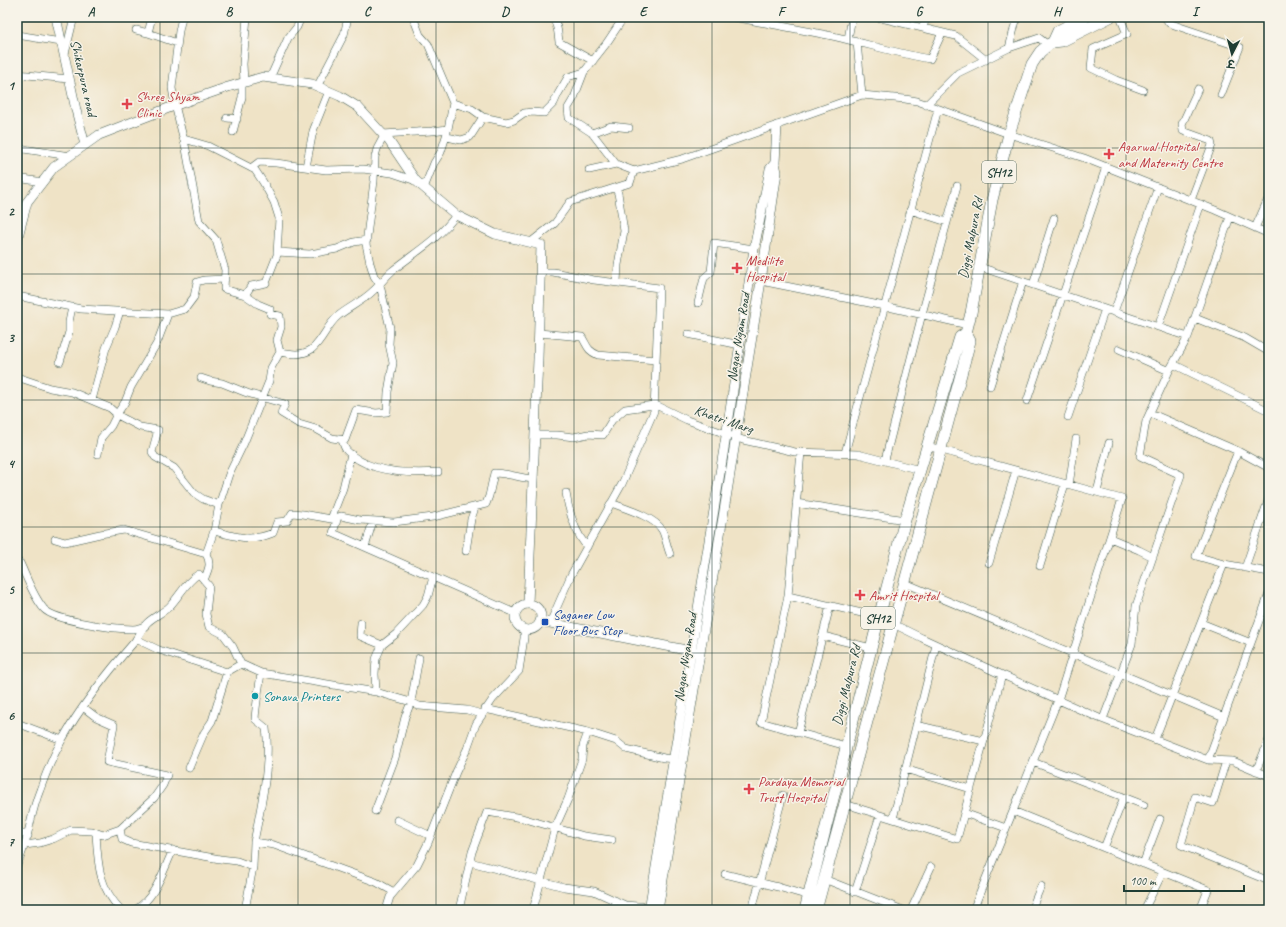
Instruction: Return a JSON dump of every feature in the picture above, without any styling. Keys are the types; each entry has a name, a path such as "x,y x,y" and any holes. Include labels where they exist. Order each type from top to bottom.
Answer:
{"main road":[{"name":"Diggi Malpura Rd","path":"816,910 970,341 967,329 992,200 1010,134 1032,64 1040,52 1051,43 1058,31 1085,17"},
{"path":"1051,43 1062,41 1110,17"},
{"name":"Diggi Malpura Rd","path":"805,910 905,520 960,337 967,329"}],"street":[{"name":"Shikarpura road","path":"56,17 85,145"},
{"path":"64,56 74,17"},
{"path":"148,33 152,17"},
{"path":"182,17 177,43 172,88 175,106 184,139 199,221 216,240 225,270 224,289 245,296 258,304 270,308 270,314 280,316 281,327 277,340 280,352 270,368 269,381 229,474 206,554"},
{"path":"234,132 242,97 247,17"},
{"path":"270,78 288,38 297,27 302,17"},
{"path":"318,86 344,35 348,17"},
{"path":"413,17 420,35 428,44 453,103 448,129 441,152 434,163 424,188"},
{"path":"552,17 558,30 559,42 592,61"},
{"path":"624,17 606,44 584,72 574,98 568,108 569,118 592,133 616,164 634,171 682,159 862,95 905,99 1084,158 1201,204 1269,234"},
{"path":"733,17 808,30 930,59 942,32"},
{"path":"848,39 852,17"},
{"path":"877,17 897,19 923,28 956,36 986,60"},
{"path":"923,28 926,17"},
{"path":"1009,48 1017,17"},
{"path":"1120,17 1128,34 1093,49 1091,68 1116,80 1144,90"},
{"path":"1165,17 1169,23 1240,47 1221,95"},
{"path":"136,30 177,43"},
{"path":"17,35 61,42"},
{"path":"926,105 958,73 1009,48 1039,38 1051,43"},
{"path":"857,42 862,95"},
{"path":"453,103 472,109 483,117 506,122 514,120 524,113 544,113 554,103 568,77 584,72"},
{"path":"17,74 69,79"},
{"path":"17,240 27,202 54,168 99,135 175,106 263,77 312,84 340,96 358,108 389,141 416,181 456,216 495,234 541,245 528,604"},
{"path":"1191,200 1212,145 1211,141 1183,131 1182,128 1182,124 1198,89"},
{"path":"306,167 314,131 329,91"},
{"path":"845,453 938,109"},
{"path":"446,137 461,140 470,137 483,117"},
{"path":"227,118 236,119"},
{"path":"592,133 611,126 629,128"},
{"path":"775,162 777,126"},
{"path":"383,135 432,132 448,129"},
{"path":"201,378 222,383 285,404 281,414 299,424 316,429 332,438 342,440 345,440 356,410 376,413 387,412 388,392 393,363 389,344 390,328 380,285 374,276 366,244 375,170 375,157 383,135"},
{"path":"184,139 208,146 255,170 274,202 279,218 277,252 266,283 250,286 245,296"},
{"path":"17,148 70,156"},
{"path":"252,168 259,162 326,170 363,169 392,173 416,181"},
{"name":"Nagar Nigam Road","path":"652,909 695,652 754,249 770,169 775,162"},
{"name":"Nagar Nigam Road","path":"652,909 674,759 736,437 777,172 775,162"},
{"path":"589,170 616,164"},
{"path":"1026,401 1106,167"},
{"path":"531,242 554,223 570,202 630,183 634,171"},
{"path":"17,178 43,182"},
{"path":"885,460 922,314 957,186"},
{"path":"1114,312 1158,187"},
{"path":"614,188 618,193 624,231 618,265 617,282"},
{"path":"1255,228 1269,197"},
{"path":"1158,327 1201,204"},
{"path":"910,210 947,222"},
{"path":"280,352 298,355 311,350 322,338 329,325 337,317 372,292 380,285 390,272 449,226 456,216"},
{"path":"1102,719 1132,644 1136,606 1181,475 1140,456 1146,420 1169,371 1188,337 1230,217"},
{"path":"1033,285 1054,218"},
{"path":"277,252 310,254 337,249 354,242 367,240"},
{"path":"698,303 704,278 711,272 714,243 754,249"},
{"path":"980,267 1188,337"},
{"path":"540,272 553,272 594,280 659,288 654,411 622,484 571,575 550,623"},
{"path":"17,296 72,307 168,314 185,309 194,297 197,282 204,280 224,279"},
{"path":"761,281 922,314 967,329"},
{"path":"990,386 1023,281"},
{"path":"60,362 68,332 68,322 72,307"},
{"path":"1068,417 1105,309"},
{"path":"92,400 106,348 120,311"},
{"path":"98,454 101,438 111,426 157,343 168,314"},
{"path":"1195,318 1245,338 1269,352"},
{"path":"539,333 582,337 587,348 591,352 598,355 656,360"},
{"path":"688,334 740,345"},
{"path":"1119,349 1169,371"},
{"path":"1173,364 1269,411"},
{"path":"17,377 50,388 72,392 110,408 117,414 140,427 158,430 152,452 155,457 174,468 194,493 203,499 219,505"},
{"path":"535,435 574,437 588,434 603,435 612,420 625,409 654,405"},
{"name":"Khatri Marg","path":"654,405 687,420 749,442 794,452 858,454 920,470"},
{"path":"1150,413 1268,465"},
{"path":"1040,566 1067,484 1076,439"},
{"path":"342,440 346,450 351,454 380,469 412,472 438,472"},
{"path":"1097,492 1109,443"},
{"path":"927,446 1122,499 1058,700 973,910"},
{"path":"1238,451 1196,556 1224,564 1269,572"},
{"path":"801,452 788,596 761,722 846,746"},
{"path":"331,519 344,488 351,454"},
{"path":"990,563 1016,470"},
{"path":"331,519 341,516 360,520 394,522 433,518 486,504 494,473 504,473 520,478 533,479"},
{"path":"566,493 570,517 578,534 587,547"},
{"path":"1245,568 1269,498"},
{"path":"611,503 643,516 659,525 663,531 670,554"},
{"path":"796,503 905,520"},
{"path":"466,551 471,518 475,508"},
{"path":"214,530 248,539 262,538 273,533 277,522 287,520 292,513 337,520 333,533 515,613"},
{"path":"365,547 373,521"},
{"path":"56,539 65,542 124,530 206,554 210,560 204,580"},
{"path":"1110,538 1153,557"},
{"path":"17,562 20,563 34,592 45,610 58,617 110,627 134,629 144,626"},
{"path":"1155,739 1224,564"},
{"path":"17,865 28,836 39,792 62,740 105,676 136,639 146,623 168,608 192,577 200,574 209,586 206,614 209,627 223,634 233,647 241,664 261,673 376,692 411,702 419,706 484,712 588,732 616,741 626,749 674,759"},
{"path":"376,692 376,659 382,645 396,634 423,605 428,596 433,577"},
{"path":"905,583 1224,717"},
{"path":"1208,760 1269,594"},
{"path":"788,596 879,617 936,645 1102,719 1208,760 1233,761 1269,776"},
{"path":"528,604 536,607 539,611 541,616 540,621 534,629 524,630 516,623 514,618 515,613 522,605 528,604"},
{"path":"798,733 830,606"},
{"path":"540,621 695,652"},
{"path":"361,623 360,636 382,645"},
{"path":"1201,623 1251,643"},
{"path":"386,910 390,897 417,865 431,836 476,724 493,699 519,671 524,630"},
{"path":"823,636 871,648"},
{"path":"136,639 159,650 227,672"},
{"path":"893,819 936,645"},
{"path":"375,811 395,758 403,724 411,702 419,658"},
{"path":"190,768 204,733 212,720 227,672 241,664"},
{"path":"245,910 267,760 266,728 255,719 261,673"},
{"path":"845,804 957,840 1002,675"},
{"path":"24,845 40,843 53,839 71,830 103,835 120,829 154,798 163,785 167,775 107,762 114,725 96,717 83,707"},
{"path":"17,723 62,740"},
{"path":"916,725 984,741"},
{"path":"533,910 555,828 570,793 582,759 583,746 588,732"},
{"path":"1256,771 1269,740"},
{"path":"1226,761 1213,803 1195,797 1181,845 1269,881"},
{"path":"1033,762 1144,805"},
{"path":"905,769 971,789"},
{"path":"752,910 783,795"},
{"path":"1104,848 1124,797"},
{"path":"1013,811 1208,890 1200,910"},
{"path":"458,910 472,852 487,812 522,818 584,836 612,840"},
{"path":"964,813 1006,828"},
{"path":"855,892 880,815"},
{"path":"1143,864 1160,819"},
{"path":"398,820 431,836"},
{"path":"120,829 122,839 131,843 220,859 237,860 252,867"},
{"path":"17,831 28,836"},
{"path":"96,833 97,859 102,881 112,901 121,910"},
{"path":"254,842 274,845 376,882 394,892"},
{"path":"135,910 144,904 152,894 173,850"},
{"path":"470,862 564,887 594,891 626,905 652,909"},
{"path":"911,910 931,867"},
{"path":"1144,910 1163,872"},
{"path":"725,874 809,896"},
{"path":"824,879 903,910"},
{"path":"1031,910 1041,886"},
{"path":"612,910 615,900"}],"place":[{"name":"Shree Shyam Clinic","path":"127,104"},
{"name":"Agarwal Hospital and Maternity Centre","path":"1109,154"},
{"name":"Medilite Hospital","path":"737,268"},
{"name":"Amrit Hospital","path":"860,595"},
{"name":"Saganer Low Floor Bus Stop","path":"545,622"},
{"name":"Sonava Printers","path":"255,696"},
{"name":"Pardaya Memorial Trust Hospital","path":"749,789"}]}
